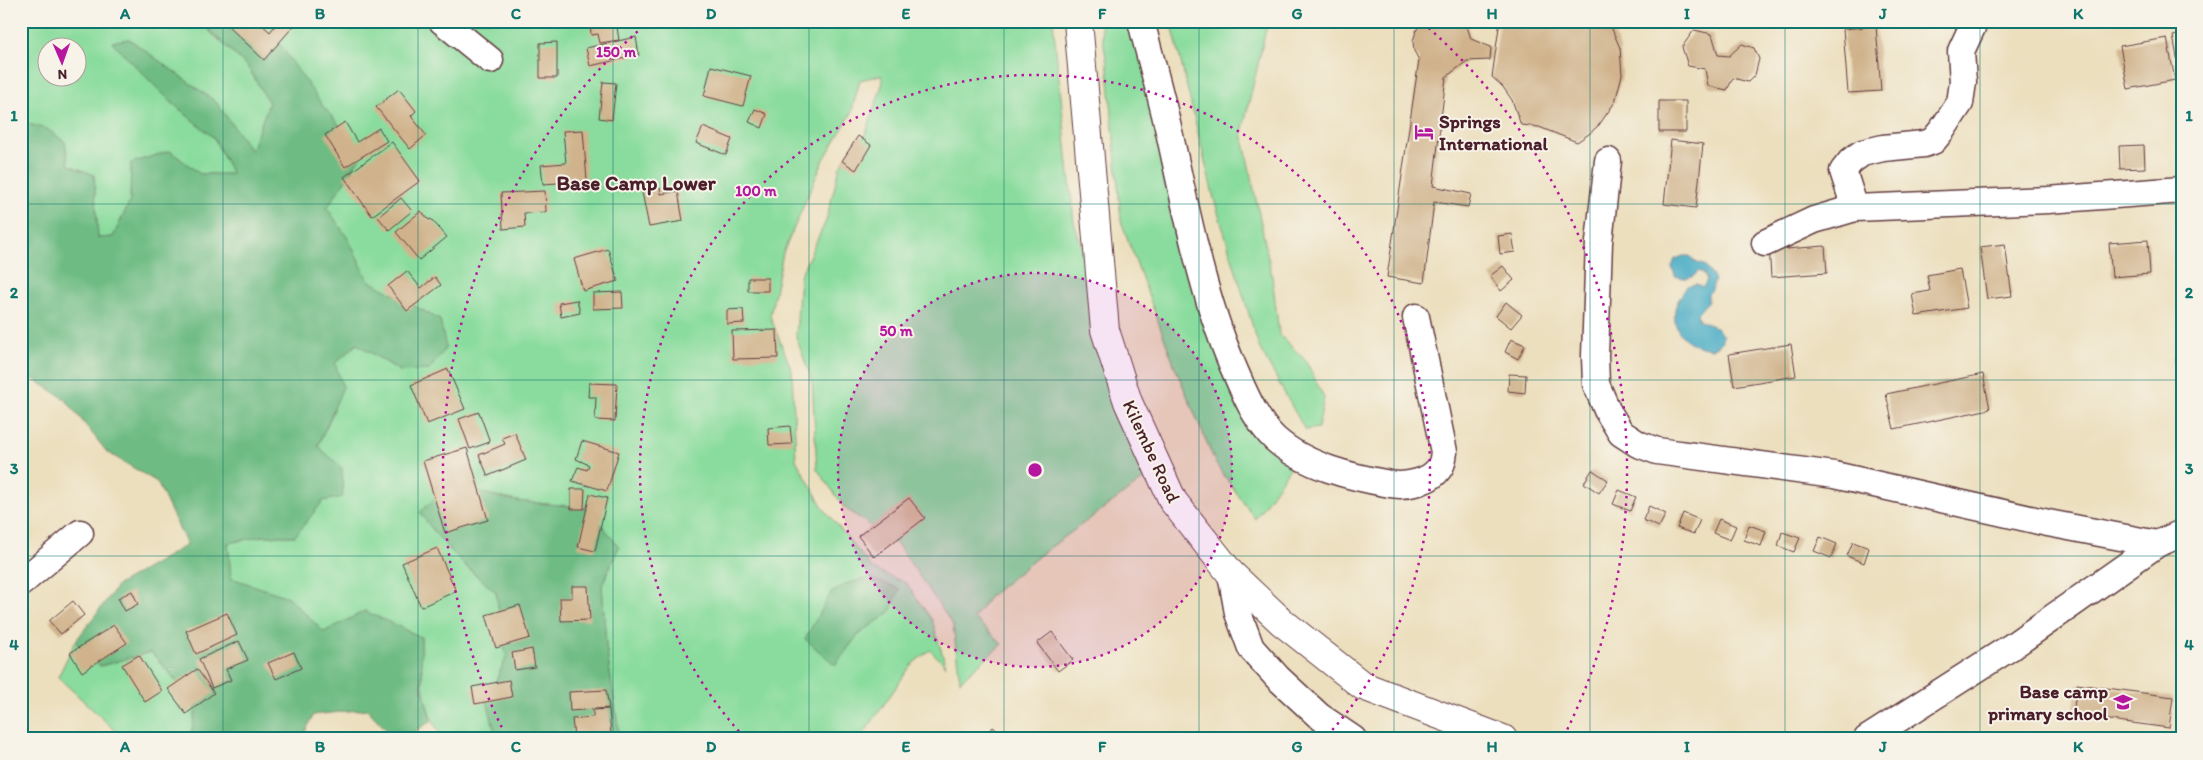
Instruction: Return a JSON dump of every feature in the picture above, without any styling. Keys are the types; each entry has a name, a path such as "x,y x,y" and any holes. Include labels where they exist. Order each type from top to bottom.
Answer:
{"main road":[{"name":"Kilembe Road","path":"1078,21 1105,330 1128,402 1173,501 1231,574 1282,622 1363,686 1503,739"}],"street":[{"path":"442,21 490,60"},
{"path":"1141,21 1197,256 1222,343 1245,395 1259,418 1275,438 1299,456 1318,465 1376,482 1393,485 1413,484 1432,476 1441,466 1444,452 1416,317"},
{"path":"1855,208 1843,171 1851,161 1862,153 1883,148 1913,146 1933,141 1960,103 1963,82 1961,51 1975,21"},
{"path":"1608,161 1599,242 1596,384 1606,410 1621,433 1638,444 1657,451 1834,475 2048,523 2157,544"},
{"path":"1765,243 1814,220 1855,208 2048,200 2182,190"},
{"path":"21,584 80,533"},
{"path":"1867,739 2012,647 2157,544 2182,533"},
{"path":"1231,574 1238,613 1251,648 1278,678 1319,716 1353,739"}],"green space":[{"path":"21,21 223,21 208,30 248,67 269,103 251,151 216,102 129,39 112,42 170,101 214,138 232,174 200,174 170,151 131,163 130,201 113,237 98,238 94,175 69,165 65,142 47,129 21,122"},
{"path":"223,21 245,21 274,36 323,106 352,140 359,159 327,208 349,240 368,280 440,320 446,348 429,370 400,371 357,344 335,363 343,387 318,446 342,468 343,497 323,501 295,536 263,536 228,543 231,578 288,597 324,632 365,611 421,637 422,687 431,721 403,739 395,739 367,709 313,715 302,739 190,739 197,705 151,652 100,666 75,642 118,585 187,545 157,482 107,452 65,399 21,371 21,122 47,129 65,142 69,165 94,175 98,238 113,237 130,201 131,163 170,151 200,174 232,174 214,138 170,101 112,42 129,39 216,102 251,151 269,103 248,67 208,29"},
{"path":"245,21 1053,21 1074,222 1102,310 1145,420 1170,460 1040,555 990,596 974,618 1002,644 960,681 953,625 898,545 845,508 817,469 812,380 796,337 800,276 826,221 840,166 866,133 883,82 881,75 860,80 851,114 823,161 783,253 770,316 792,371 796,460 824,509 873,569 906,583 932,620 946,666 930,650 912,664 860,739 620,739 606,646 602,585 619,547 578,507 516,501 449,485 464,565 496,592 506,658 487,701 497,739 443,739 435,726 426,702 422,678 421,637 365,611 324,632 288,597 231,578 228,543 263,536 295,536 323,501 342,468 318,446 334,410 335,363 357,344 400,371 440,320 368,280 349,240 327,208 359,159 352,140","holes":["870,578 890,612 858,635 835,665 831,593 848,583"]},
{"path":"1100,21 1144,21 1199,255 1269,427 1301,452 1255,519 1216,464 1175,367 1121,221 1108,69"},
{"path":"1171,21 1268,21 1242,133 1272,276 1279,334 1306,361 1324,398 1318,428 1305,430 1259,347 1214,199"},
{"path":"449,485 516,501 589,508 619,547 602,585 606,646 620,739 497,739 487,701 506,658 496,592 455,555 420,512"},
{"path":"870,578 900,589 890,612 858,635 835,665 805,639 831,593 848,583"},
{"path":"75,642 101,666 151,652 197,705 190,739 124,739 58,677"}],"water":[{"path":"1690,256 1695,262 1704,265 1715,279 1712,290 1708,294 1708,302 1697,313 1699,320 1717,328 1723,336 1721,343 1712,349 1690,342 1684,338 1676,326 1676,307 1687,286 1696,284 1703,287 1707,280 1704,274 1699,271 1688,278 1675,276 1672,267 1675,259"}],"building":[{"path":"230,21 258,21 270,32 279,21 298,21 264,60 227,25"},
{"path":"590,21 616,21 619,40 600,43 598,34 591,35"},
{"name":"Springs International","path":"1422,21 1462,21 1468,29 1471,39 1491,47 1490,60 1467,61 1446,77 1433,186 1471,194 1468,207 1434,202 1424,283 1387,277 1419,60 1414,51 1413,41"},
{"path":"1506,21 1609,22 1620,48 1622,75 1615,102 1599,125 1577,142 1539,127 1521,125 1512,100 1503,87 1492,77 1499,27"},
{"path":"1876,26 1881,91 1848,93 1843,29"},
{"path":"1694,30 1712,34 1718,55 1729,56 1742,44 1754,48 1759,59 1755,75 1748,82 1733,78 1727,90 1708,86 1705,69 1688,66 1682,47"},
{"path":"2182,34 2182,79 2181,79 2173,36"},
{"path":"636,37 639,55 590,66 586,48"},
{"path":"2167,38 2175,80 2128,89 2120,46"},
{"path":"557,42 557,78 540,78 540,43"},
{"path":"711,66 751,76 743,106 704,96"},
{"path":"603,82 616,83 612,120 599,118"},
{"path":"399,89 416,111 411,116 426,135 410,149 376,107"},
{"path":"1659,101 1686,101 1686,132 1659,132"},
{"path":"755,109 767,114 762,128 749,122"},
{"path":"345,122 357,142 379,128 387,141 345,167 325,135"},
{"path":"703,127 732,139 726,155 696,143"},
{"path":"583,130 587,181 543,184 541,165 566,163 563,131"},
{"path":"858,136 871,145 856,170 842,161"},
{"path":"1671,140 1703,144 1696,208 1664,204"},
{"path":"392,142 420,181 372,216 344,177"},
{"path":"2144,145 2145,168 2120,169 2119,146"},
{"path":"660,188 661,194 678,191 683,221 649,227 642,192"},
{"path":"545,191 546,212 524,213 525,227 503,229 501,193"},
{"path":"401,198 412,211 389,230 378,217"},
{"path":"421,211 447,237 419,260 396,232"},
{"path":"1512,234 1515,252 1500,254 1498,236"},
{"path":"2148,240 2150,274 2112,277 2109,243"},
{"path":"2005,244 2012,296 1987,299 1980,247"},
{"path":"1786,245 1786,249 1825,246 1827,273 1771,277 1769,246"},
{"path":"608,249 618,281 583,291 574,259"},
{"path":"1503,266 1514,280 1501,291 1490,276"},
{"path":"1960,269 1967,308 1916,316 1912,294 1930,291 1927,275"},
{"path":"407,271 421,288 435,277 441,285 407,311 388,286"},
{"path":"748,278 768,278 768,291 748,291"},
{"path":"622,292 623,308 593,309 593,293"},
{"path":"577,300 580,313 561,317 559,303"},
{"path":"1506,302 1522,315 1511,328 1496,316"},
{"path":"743,309 744,323 727,324 727,310"},
{"path":"777,330 778,358 733,359 732,331"},
{"path":"1511,339 1525,345 1518,359 1505,352"},
{"path":"1791,344 1796,376 1734,386 1729,354"},
{"path":"2176,358 2182,358 2182,396 2177,396"},
{"path":"448,369 465,409 427,424 411,385"},
{"path":"1509,374 1526,375 1525,393 1508,391"},
{"path":"1983,374 1990,409 1894,429 1886,394"},
{"path":"589,383 617,384 615,421 595,420 596,397 588,397"},
{"path":"479,412 490,442 470,449 459,419"},
{"path":"790,426 792,444 769,445 768,428"},
{"path":"515,433 526,460 488,476 479,455 505,444 502,438"},
{"path":"582,441 619,452 607,491 572,481 578,467 587,470 589,465 576,459"},
{"path":"467,448 488,520 445,533 423,461"},
{"path":"1592,470 1608,480 1599,493 1584,483"},
{"path":"571,489 585,489 584,509 571,509"},
{"path":"1619,490 1636,497 1630,511 1613,504"},
{"path":"590,494 607,498 595,551 578,547"},
{"path":"909,498 925,518 874,557 858,536"},
{"path":"1649,506 1666,514 1659,527 1643,520"},
{"path":"1683,513 1700,520 1694,534 1677,528"},
{"path":"1719,519 1736,526 1730,540 1713,533"},
{"path":"1749,525 1766,531 1761,546 1744,540"},
{"path":"1782,532 1800,538 1794,552 1778,546"},
{"path":"1820,537 1837,544 1831,558 1814,551"},
{"path":"1853,542 1869,548 1864,563 1847,556"},
{"path":"437,548 456,591 421,607 402,563"},
{"path":"572,586 588,586 590,620 561,621 560,598 572,598"},
{"path":"132,591 138,604 125,611 118,598"},
{"path":"73,601 84,615 61,634 49,621"},
{"path":"520,605 530,638 496,648 486,615"},
{"path":"227,613 237,635 196,654 186,631"},
{"path":"114,625 127,643 82,672 70,653"},
{"path":"1052,632 1073,660 1058,671 1037,643"},
{"path":"239,641 248,660 226,669 231,680 212,688 199,659"},
{"path":"532,649 535,667 515,670 512,653"},
{"path":"294,652 301,668 276,679 268,663"},
{"path":"139,655 162,691 145,702 122,665"},
{"path":"197,669 214,693 186,714 168,689"},
{"path":"509,680 512,697 475,704 472,687"},
{"path":"2077,684 2173,697 2169,728 2073,715"},
{"path":"606,690 609,708 570,711 569,692"},
{"path":"609,709 611,734 574,737 572,719 593,717 593,710"},
{"path":"993,727 1008,739 983,739"},
{"path":"605,736 605,739 589,739 589,737"}],"place":[{"name":"Springs International","path":"1424,132"},
{"name":"Base camp primary school","path":"2123,702"}],"district":[{"name":"Base Camp Lower","path":"636,183"}]}
